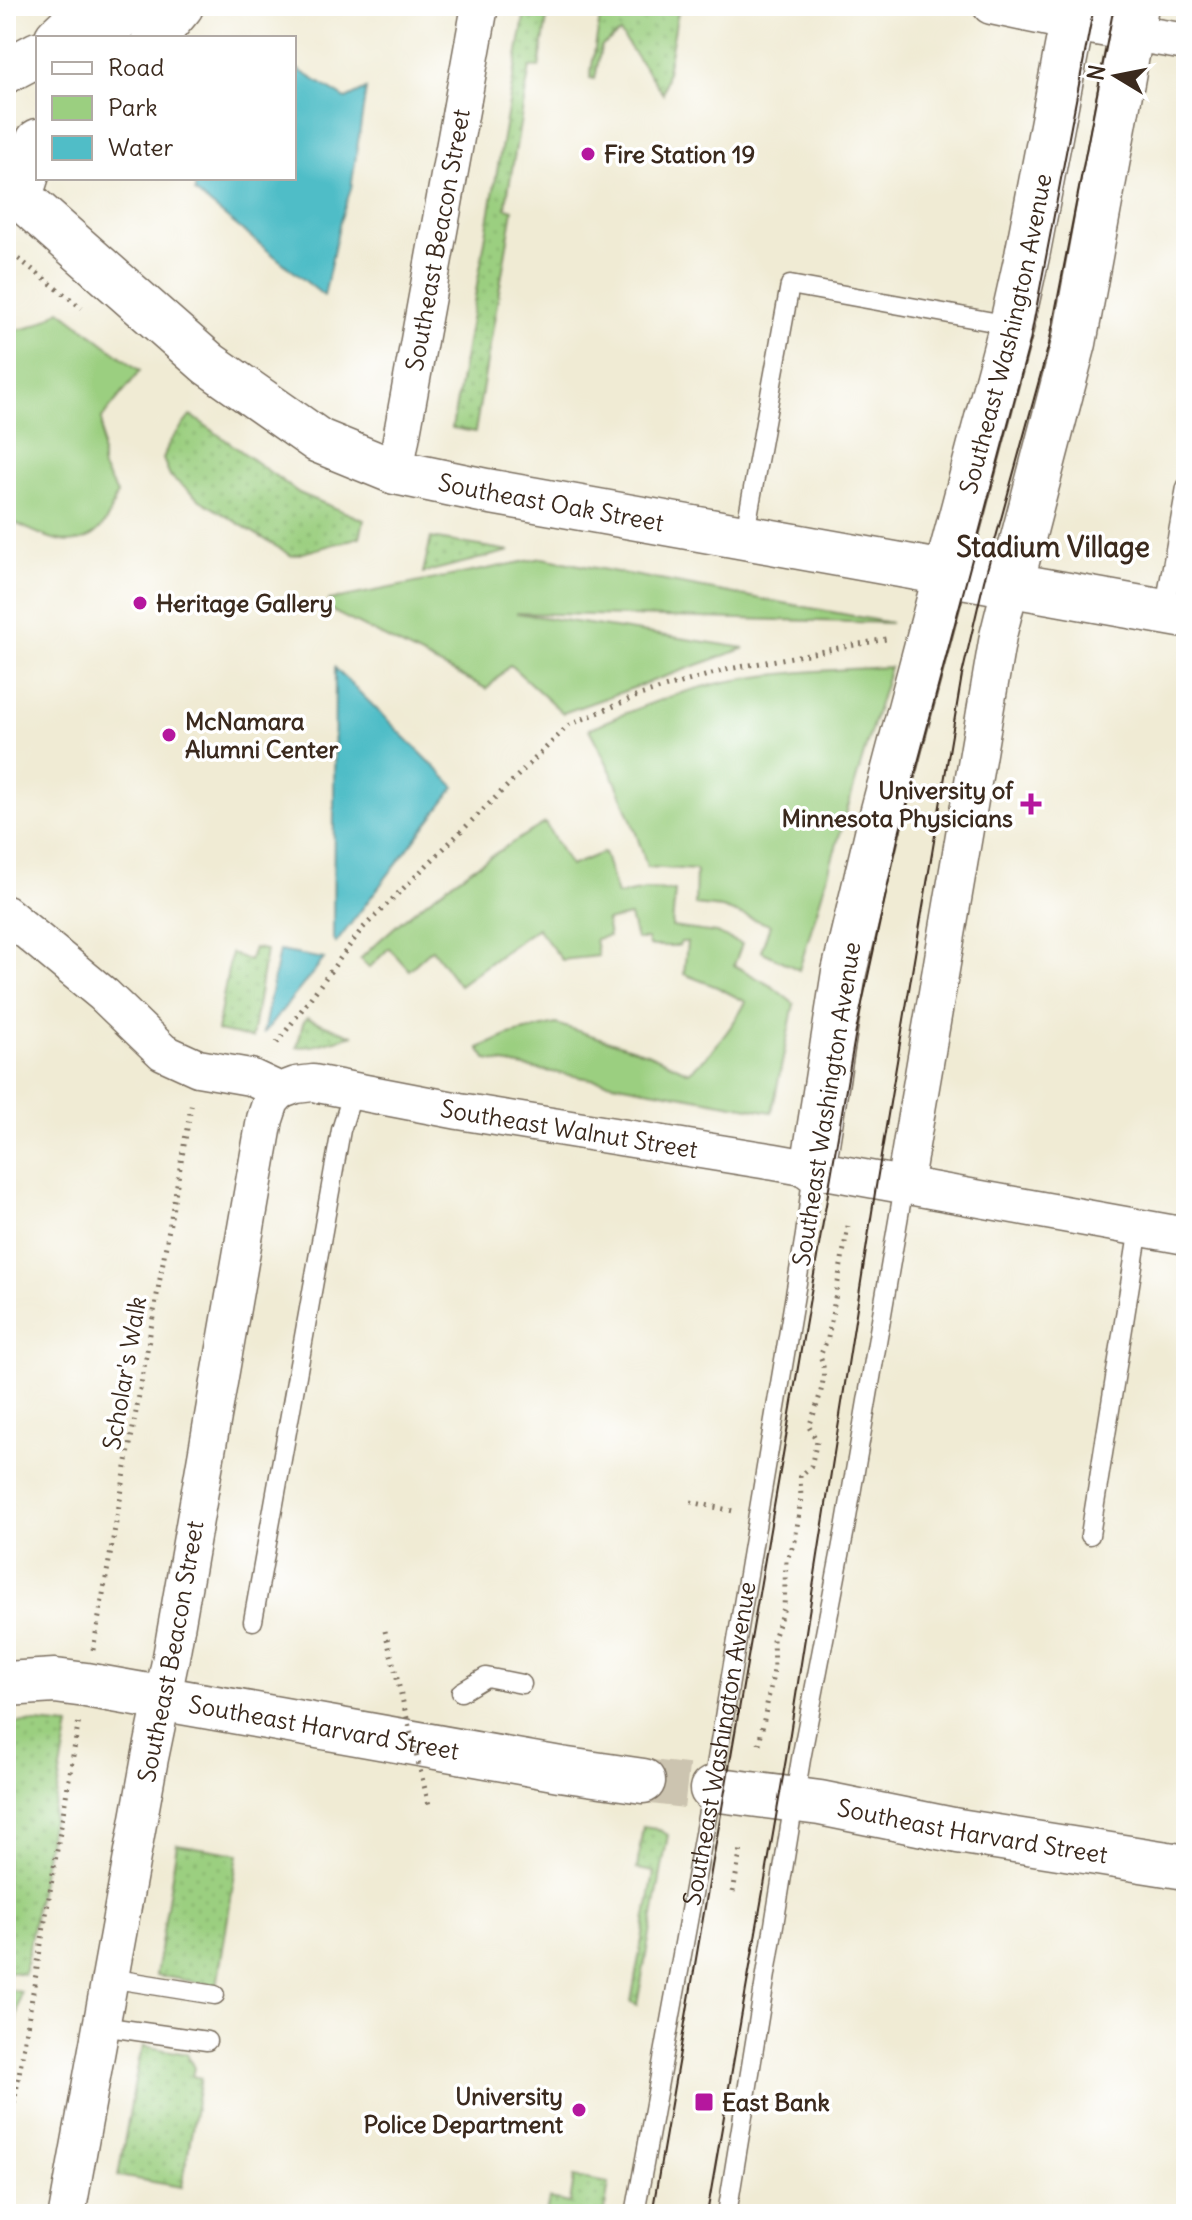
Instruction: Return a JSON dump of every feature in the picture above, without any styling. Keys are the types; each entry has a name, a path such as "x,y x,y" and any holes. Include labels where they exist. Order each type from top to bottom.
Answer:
{"street":[{"path":"59,36 91,6"},
{"path":"105,36 125,6"},
{"path":"156,36 181,6"},
{"name":"Southeast Beacon Street","path":"395,472 480,6"},
{"path":"991,6 1134,19 1186,42"},
{"name":"Southeast Washington Avenue","path":"813,1169 844,972 963,500 1011,328 1074,15"},
{"path":"904,1186 998,636 1074,343 1134,19"},
{"path":"6,71 36,55"},
{"path":"17,191 36,146"},
{"name":"Southeast Oak Street","path":"17,191 209,364 319,441 395,472 744,538 1175,614"},
{"path":"6,914 104,995 163,1052 198,1068 250,1077 280,1091"},
{"name":"Southeast Walnut Street","path":"280,1091 313,1083 1186,1236"},
{"name":"Southeast Beacon Street","path":"67,2214 171,1657 265,1119 271,1101 280,1091"},
{"name":"Southeast Harvard Street","path":"6,1684 55,1681 643,1781"},
{"name":"Southeast Harvard Street","path":"712,1789 795,1800 958,1831 1186,1867"}],"lane":[{"path":"744,538 790,285 999,323 1011,328"},
{"path":"1175,614 1186,487"},
{"path":"253,1621 340,1138 353,1092"},
{"name":"Southeast Washington Avenue","path":"635,2214 712,1789 805,1235 813,1169"},
{"path":"727,2214 795,1800 904,1186"},
{"path":"1090,1535 1139,1228"},
{"path":"461,1692 486,1677 522,1684"},
{"path":"109,1978 215,1995"},
{"path":"101,2026 207,2041"}],"path":[{"path":"277,1043 362,929 569,725 640,695 729,669 895,638"},
{"name":"Scholar's Walk","path":"91,1658 194,1088"},
{"path":"759,1744 774,1670 773,1638 784,1608 786,1561 795,1541 801,1498 800,1476 811,1466 817,1441 809,1427 821,1388 825,1366 820,1356 828,1338 848,1226"},
{"path":"691,1502 737,1511"},
{"path":"385,1631 429,1805"},
{"path":"6,2151 79,1719"},
{"path":"733,1892 741,1848"}],"green space":[{"path":"526,6 549,6 539,68 530,67 507,198 506,208 513,210 475,432 452,428"},
{"path":"602,6 679,6 663,94 620,33 601,47 595,79 590,78"},
{"path":"60,310 140,371 102,418 102,467 117,494 110,513 93,535 70,542 44,536 6,519 6,329 35,326"},
{"path":"191,415 299,493 364,520 360,537 292,556 200,500 170,476 163,459 169,443"},
{"path":"431,538 510,551 423,573"},
{"path":"542,558 891,623 516,613 745,648 563,713 510,665 487,689 328,609 329,600"},
{"path":"890,667 799,970 761,951 770,925 722,908 695,905 696,870 647,867 622,796 589,729 649,704 711,685 777,674"},
{"path":"545,823 570,866 604,852 617,895 646,890 675,891 672,927 716,933 742,944 734,965 773,987 794,1004 772,1112 487,1060 479,1048 509,1035 556,1024 647,1053 689,1072 714,1048 746,1002 684,974 687,942 681,942 679,946 649,946 647,939 636,939 630,916 606,921 609,936 595,939 598,956 562,960 537,928 459,985 432,949 409,970 389,948 369,968 360,959 402,920 448,885"},
{"path":"254,948 266,950 252,1038 217,1031 231,953 249,961"},
{"path":"307,1018 348,1034 354,1035 297,1047"},
{"path":"25,1722 69,1726 24,1974 6,1971 6,1725"},
{"path":"643,1826 656,1828 668,1835 637,2005 631,2002 654,1872 637,1869"},
{"path":"177,1844 238,1854 217,1986 156,1975"},
{"path":"6,1989 21,1992 6,2078"},
{"path":"144,2046 187,2054 194,2068 192,2076 201,2078 182,2187 118,2176"},
{"path":"574,2177 609,2183 604,2214 546,2214 549,2199 570,2203"}],"water":[{"path":"296,68 346,99 366,89 351,189 340,221 324,296 195,192 195,180 296,180"},
{"path":"335,668 455,787 336,943 333,939"},
{"path":"279,951 324,959 263,1034"}],"tunnel":[{"path":"643,1781 712,1789"}],"tram line":[{"path":"652,2214 856,1031 899,834 1030,341 1094,6"},
{"path":"707,2214 786,1759 877,1180 962,675 984,581 1049,344 1114,6"}],"place":[{"name":"Fire Station 19","path":"588,154"},
{"name":"Heritage Gallery","path":"140,603"},
{"name":"McNamara Alumni Center","path":"169,735"},
{"name":"University of Minnesota Physicians","path":"1031,804"},
{"name":"East Bank","path":"704,2102"},
{"name":"University Police Department","path":"579,2110"}],"district":[{"name":"Stadium Village","path":"1053,547"}]}
